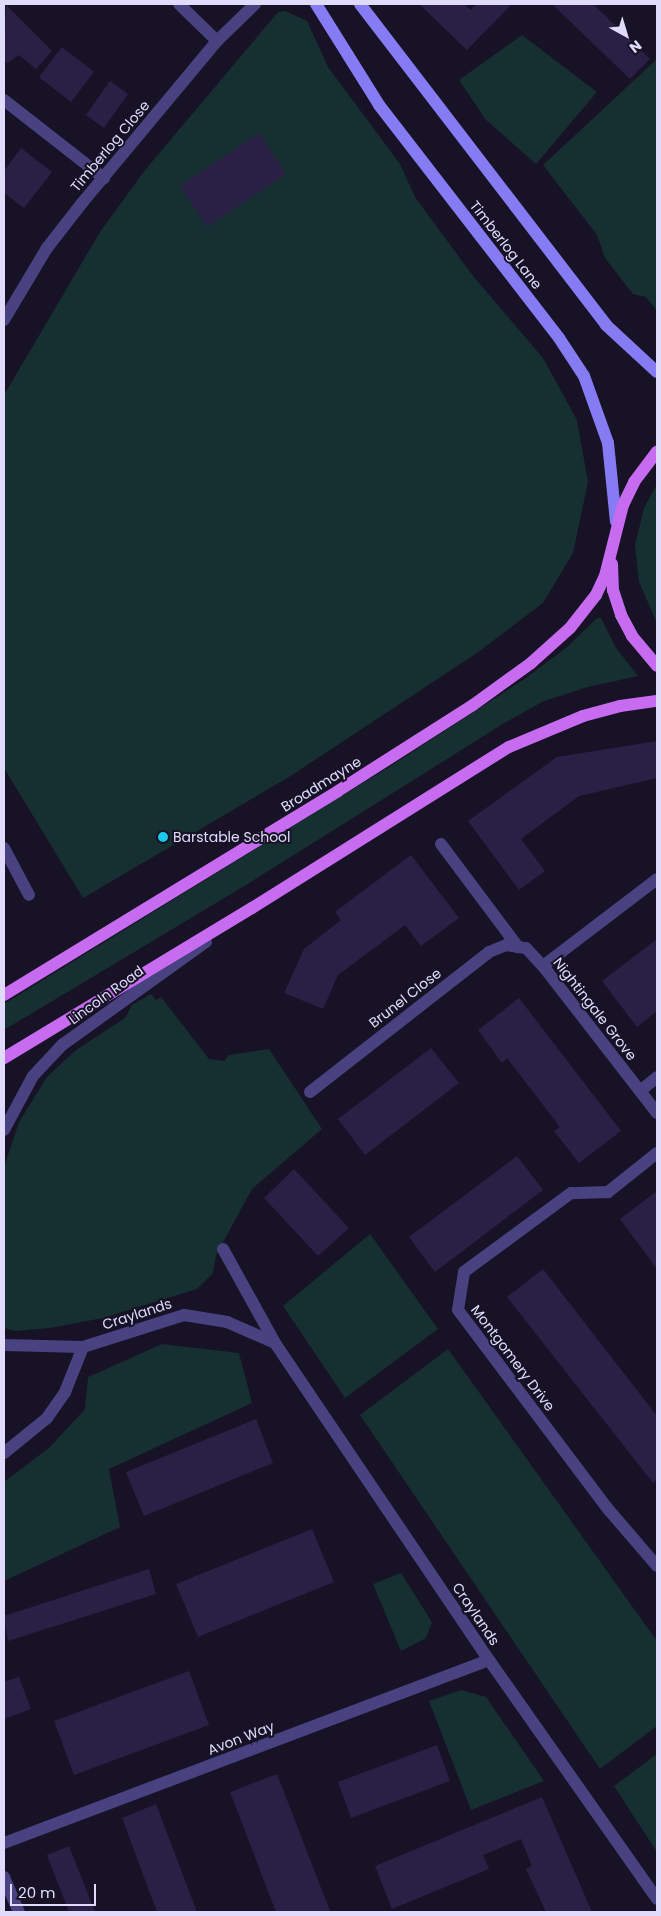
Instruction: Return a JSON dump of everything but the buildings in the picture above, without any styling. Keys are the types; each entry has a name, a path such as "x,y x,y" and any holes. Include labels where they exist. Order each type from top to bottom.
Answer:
{"main road":[{"name":"Timberlog Lane","path":"316,4 379,104 559,338 584,376 608,443 616,527"},
{"path":"360,4 606,325 657,372"},
{"name":"Broadmayne","path":"4,995 330,796 507,682 551,646 583,613 606,576 616,527 634,482 657,452"},
{"name":"Broadmayne","path":"611,554 613,590 621,615 632,636 657,666"},
{"path":"4,1058 252,908 509,747 584,716 620,706 657,701"}],"street":[{"path":"179,4 217,42"},
{"name":"Timberlog Close","path":"4,320 47,248 217,42 255,4"},
{"path":"4,100 104,178"},
{"name":"Nightingale Grove","path":"441,844 522,948 543,966 657,1113"},
{"path":"4,848 29,895"},
{"path":"543,966 657,879"},
{"name":"Lincoln Road","path":"4,1130 33,1076 62,1045 252,908"},
{"name":"Brunel Close","path":"310,1092 489,952 506,945 522,948"},
{"path":"640,1090 657,1077"},
{"name":"Montgomery Drive","path":"657,1153 608,1192 571,1193 464,1272 458,1310 608,1509 652,1550 657,1566"},
{"name":"Craylands","path":"223,1249 275,1343 489,1660 657,1899"},
{"name":"Craylands","path":"4,1345 83,1347 184,1315 227,1322 275,1343"},
{"path":"4,1453 47,1418 65,1392 83,1347"},
{"name":"Avon Way","path":"4,1843 489,1660"},
{"path":"4,1877 19,1912"}],"green space":[{"path":"285,11 307,21 328,67 400,164 415,197 473,276 543,358 577,420 588,482 573,553 543,603 477,653 289,777 83,898 4,768 4,395 100,232 145,170 278,12"},
{"path":"522,35 597,92 536,164 486,120 459,80"},
{"path":"657,59 657,311 646,297 633,294 605,258 597,235 543,165"},
{"path":"657,484 657,623 639,582 635,545 644,508"},
{"path":"597,618 601,618 616,648 638,676 588,687 544,701 506,722 246,885 4,1030 4,1004 389,767 526,678 567,647"},
{"path":"151,994 156,1000 161,997 209,1059 224,1061 229,1055 269,1049 322,1129 252,1189 216,1255 213,1273 197,1289 103,1318 50,1328 15,1331 4,1328 4,1167 19,1122 47,1077 76,1050 125,1018 132,1005"},
{"path":"370,1234 438,1329 345,1398 283,1306"},
{"path":"162,1344 239,1353 252,1403 109,1469 120,1527 4,1581 4,1482 50,1447 85,1409 88,1377"},
{"path":"448,1349 657,1641 657,1726 600,1769 360,1415"},
{"path":"401,1573 432,1622 426,1638 401,1651 373,1584"},
{"path":"461,1690 486,1697 544,1781 471,1810 429,1701"},
{"path":"657,1754 657,1852 614,1786"}],"place":[{"name":"Barstable School","path":"163,837"}]}
